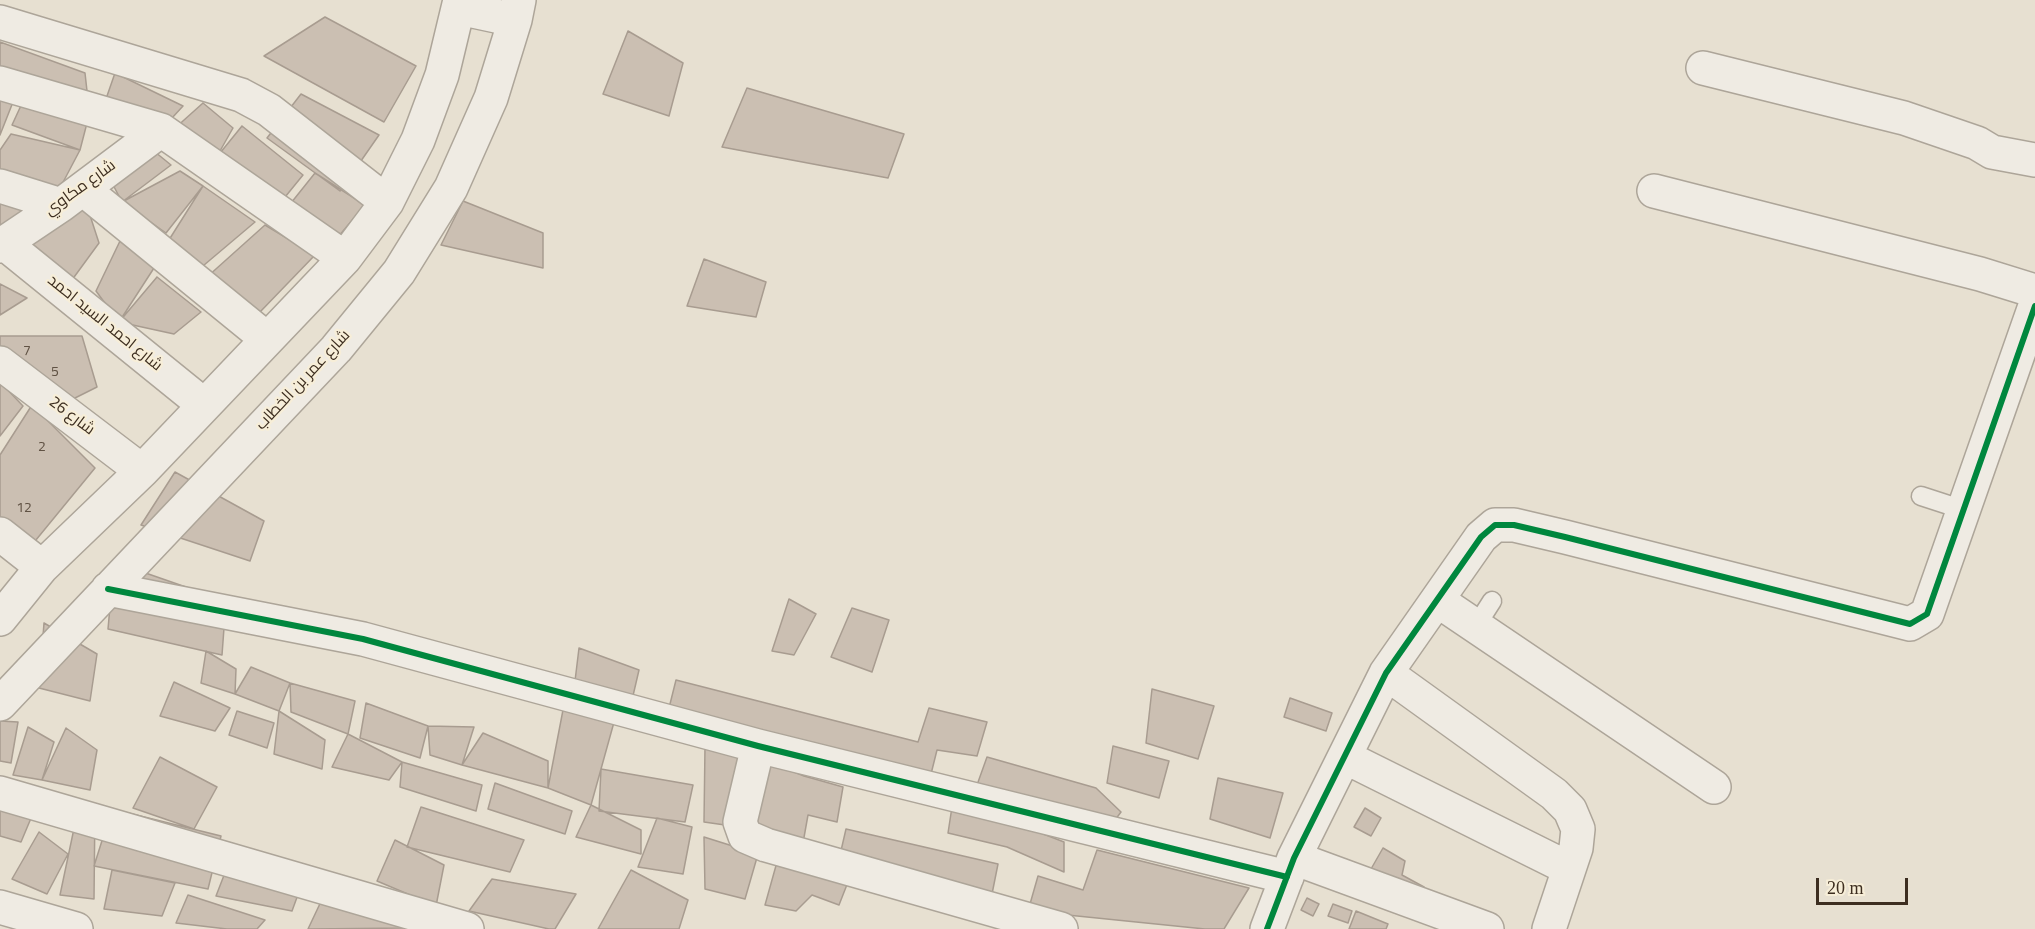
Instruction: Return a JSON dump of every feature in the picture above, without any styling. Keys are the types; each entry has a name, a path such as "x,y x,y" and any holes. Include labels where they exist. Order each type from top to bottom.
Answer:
{"street":[{"path":"0,619 42,567 142,471 345,258 387,202 422,129 442,75 460,4 517,10"},
{"name":"شارع عمر بن الخطاب","path":"0,704 336,349 399,272 451,188 491,98 517,10"},
{"path":"0,22 241,95 269,110 387,202"},
{"path":"1703,68 1904,118 1977,143 1992,152 2035,160"},
{"path":"0,83 161,130 345,258"},
{"name":"شارع مكاوي","path":"2,244 72,197 161,130"},
{"path":"0,186 72,197 267,339"},
{"path":"1654,191 1980,274 2035,291"},
{"name":"شارع احمد السيد احمد","path":"2,244 204,405"},
{"path":"1267,929 1291,868 1386,673 1480,537 1495,525 1514,525 1910,624 1927,614 2035,306"},
{"name":"شارع 26","path":"0,363 142,471"},
{"path":"0,534 42,567"},
{"path":"108,589 363,639 758,746 1291,868 1487,929"},
{"path":"1437,600 1484,613 1714,787"},
{"path":"1386,673 1554,794 1570,810 1578,828 1576,848 1549,929"},
{"path":"758,746 740,822 745,836 766,845 1061,929"},
{"path":"1345,757 1568,868"},
{"path":"0,793 467,929"},
{"path":"0,907 76,929"}],"lane":[{"path":"1921,496 1964,510"}],"building":[{"path":"325,17 416,66 384,122 264,56"},
{"path":"628,31 683,63 669,116 603,94"},
{"path":"0,42 85,73 88,100 0,73"},
{"path":"115,73 183,106 161,130 107,96"},
{"path":"747,88 904,134 888,178 722,147"},
{"path":"0,94 13,102 0,135"},
{"path":"301,94 379,135 340,191 267,138"},
{"path":"24,99 87,123 80,150 12,125"},
{"path":"203,103 233,128 216,158 174,129"},
{"path":"242,126 303,175 281,202 216,158"},
{"path":"11,134 80,150 60,188 0,173 0,150"},
{"path":"133,134 171,165 122,202 100,160"},
{"path":"180,171 203,186 166,233 122,202"},
{"path":"315,173 365,205 338,237 291,203"},
{"path":"203,186 255,222 197,271 167,243"},
{"path":"0,199 30,208 0,226"},
{"path":"463,201 543,233 543,268 441,245"},
{"path":"86,203 99,243 69,284 25,243"},
{"path":"265,225 315,255 260,312 207,277"},
{"path":"120,241 154,268 119,322 96,291"},
{"path":"704,259 766,282 756,317 687,306"},
{"path":"157,277 201,312 174,334 119,322"},
{"path":"0,284 27,298 0,315"},
{"path":"0,336 82,336 97,387 57,407 0,350"},
{"path":"0,382 23,406 0,436"},
{"path":"32,405 95,468 31,546 0,517 0,455"},
{"path":"175,472 264,521 250,561 141,525"},
{"path":"114,562 226,601 222,655 108,629"},
{"path":"789,599 816,614 794,655 772,651"},
{"path":"852,608 889,620 872,672 831,657"},
{"path":"44,623 97,654 90,701 39,688"},
{"path":"579,648 639,670 632,700 575,681"},
{"path":"206,651 236,669 235,694 201,683"},
{"path":"251,667 290,683 279,711 235,694"},
{"path":"676,680 918,742 929,708 987,722 977,756 937,750 930,778 668,712"},
{"path":"174,682 230,708 215,731 160,716"},
{"path":"290,683 355,701 348,734 291,712"},
{"path":"1152,689 1214,706 1198,759 1146,743"},
{"path":"1290,698 1332,713 1326,731 1284,717"},
{"path":"366,703 428,726 420,758 360,738"},
{"path":"563,710 616,715 591,805 548,788"},
{"path":"237,711 274,723 267,748 229,735"},
{"path":"279,711 325,740 322,769 274,754"},
{"path":"0,721 18,722 11,763 0,761"},
{"path":"428,726 474,727 462,765 430,755"},
{"path":"28,727 54,742 42,780 13,775"},
{"path":"66,728 97,750 90,790 42,780"},
{"path":"483,733 548,761 548,788 462,765"},
{"path":"348,734 402,762 389,780 332,767"},
{"path":"705,746 740,756 732,826 704,822"},
{"path":"1113,746 1169,761 1159,798 1107,783"},
{"path":"160,757 217,787 194,829 133,808"},
{"path":"987,757 1096,788 1121,812 1112,824 977,785"},
{"path":"764,760 804,776 843,787 837,822 808,815 803,843 751,821"},
{"path":"402,762 482,785 476,811 400,787"},
{"path":"601,769 693,785 685,822 599,811"},
{"path":"1218,778 1283,793 1270,838 1210,819"},
{"path":"0,781 42,792 21,842 0,836"},
{"path":"495,783 572,811 565,834 488,809"},
{"path":"80,800 95,804 94,899 60,895"},
{"path":"591,805 641,830 641,854 576,837"},
{"path":"421,807 524,840 510,872 407,847"},
{"path":"952,807 1015,823 1064,842 1064,872 1007,847 948,833"},
{"path":"1365,808 1381,818 1371,836 1354,827"},
{"path":"112,809 221,836 208,889 94,866"},
{"path":"657,818 692,827 683,874 638,867"},
{"path":"846,829 998,864 991,899 840,855"},
{"path":"39,832 68,854 47,894 12,879"},
{"path":"704,837 758,854 745,899 705,889"},
{"path":"395,840 444,865 436,906 377,881"},
{"path":"1383,848 1405,861 1402,875 1424,887 1407,917 1359,890"},
{"path":"1097,850 1249,888 1224,929 1028,911 1038,876 1083,890"},
{"path":"233,852 308,867 292,911 216,896"},
{"path":"777,862 848,882 839,905 812,895 796,911 765,905"},
{"path":"112,870 175,883 162,916 104,909"},
{"path":"631,870 688,900 679,929 598,929"},
{"path":"334,874 408,928 308,929"},
{"path":"492,879 576,894 555,929 469,911"},
{"path":"188,895 265,920 257,929 227,929 176,923"},
{"path":"1307,898 1319,904 1313,916 1301,910"},
{"path":"1333,904 1352,911 1348,923 1328,916"},
{"path":"1356,911 1388,924 1386,929 1349,929"}],"cycle path":[{"path":"1267,929 1294,858 1386,673 1481,537 1495,525 1514,525 1565,537 1910,624 1927,614 2035,306"},
{"path":"108,589 363,639 758,746 1287,877"}]}
